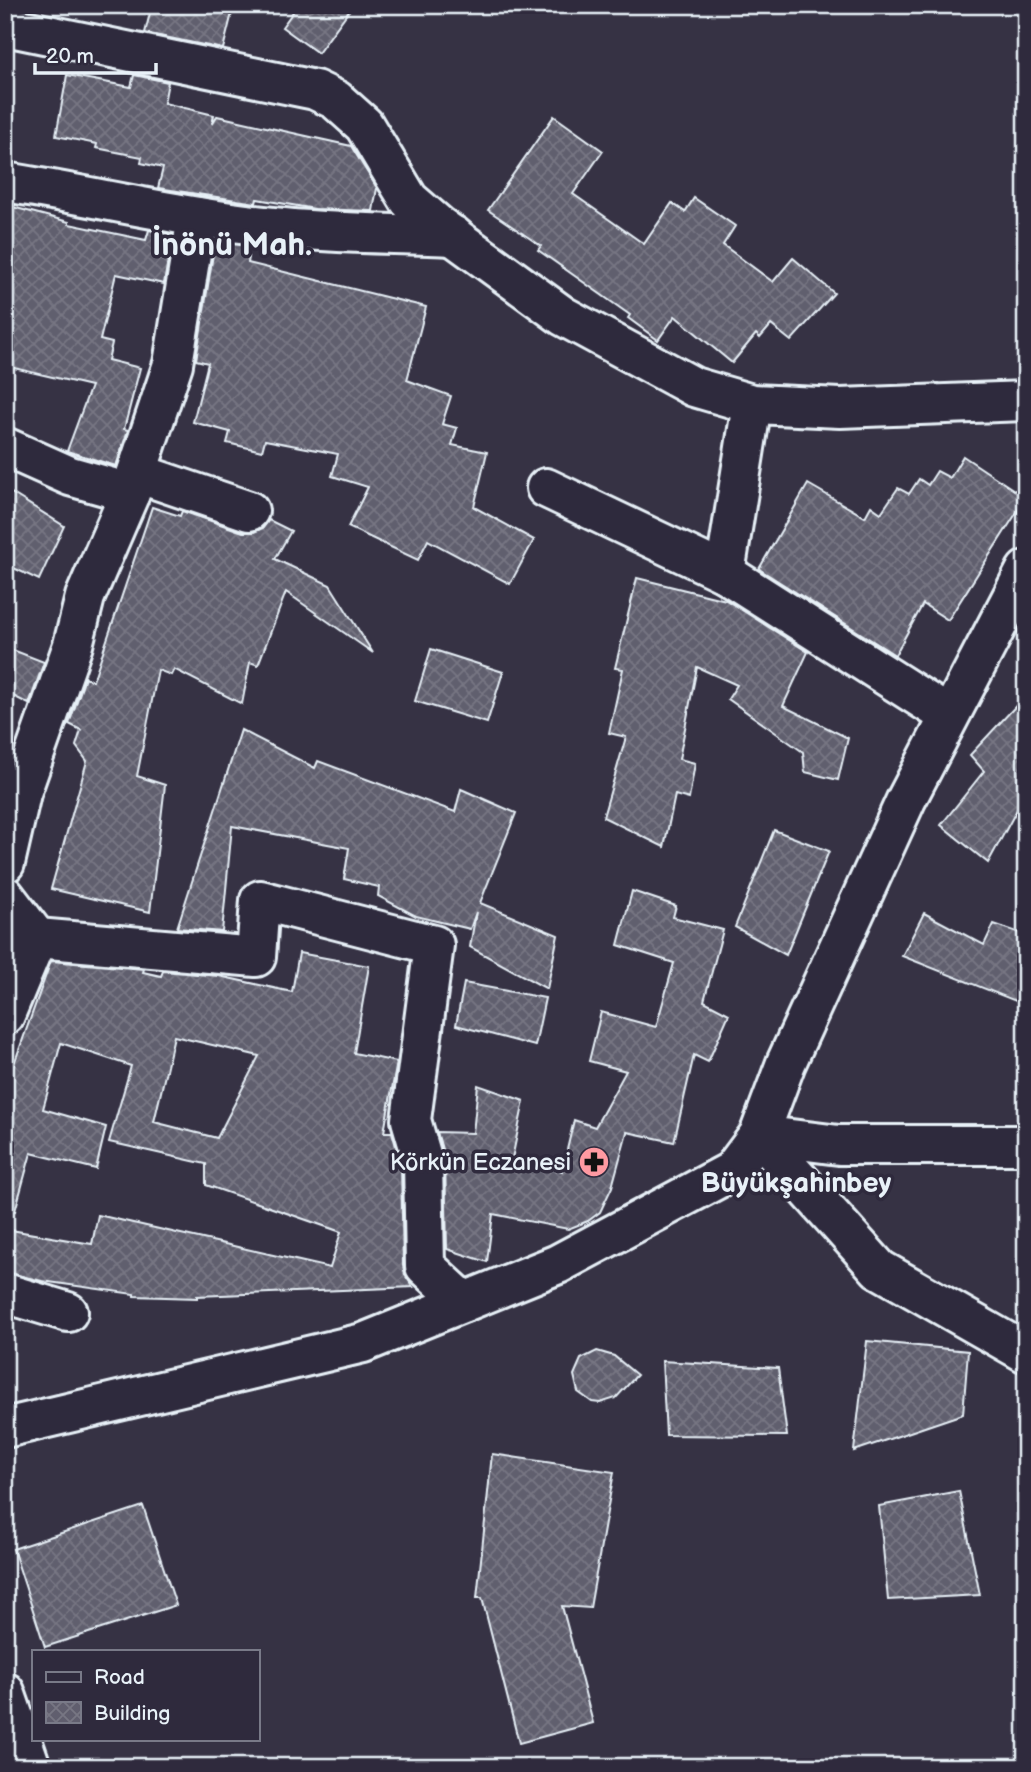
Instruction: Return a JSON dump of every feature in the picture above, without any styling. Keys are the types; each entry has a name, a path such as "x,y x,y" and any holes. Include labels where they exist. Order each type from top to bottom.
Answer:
{"street":[{"path":"5,26 315,90 335,100 364,125 409,200 454,236 563,316 694,387 752,404 841,408 1026,401"},
{"path":"5,182 197,217 274,228 454,236"},
{"path":"5,863 10,822 72,645 85,597 134,483 173,364 197,217"},
{"path":"724,573 752,404"},
{"path":"5,447 70,475 134,483 249,511"},
{"path":"546,488 724,573 949,716"},
{"path":"5,1428 363,1343 558,1264 732,1171 759,1135 786,1063 906,800 1026,570"},
{"path":"5,896 37,938 256,957 260,900 433,945 411,1120 423,1161 425,1266 464,1302"},
{"path":"5,1015 37,938"},
{"path":"759,1135 839,1144 1026,1145"},
{"path":"759,1135 879,1269 1026,1353"},
{"path":"5,1293 68,1312"},
{"path":"5,1692 31,1767"}],"building":[{"path":"152,5 234,5 223,49 145,33"},
{"path":"298,5 353,5 318,53 282,27"},
{"path":"67,75 131,87 134,75 168,82 164,103 214,115 212,124 217,116 351,146 377,188 373,211 315,209 257,199 256,203 158,188 163,168 141,163 142,157 96,148 97,144 56,136"},
{"path":"554,116 603,151 573,194 644,244 672,203 685,212 694,198 735,226 723,245 773,282 793,258 834,293 791,341 771,325 760,338 756,334 732,363 675,316 658,340 628,318 630,315 538,250 541,246 488,210"},
{"path":"5,205 69,224 146,240 149,230 172,235 164,284 116,274 100,340 112,343 108,360 140,368 124,429 128,430 116,466 67,451 91,386 5,366"},
{"path":"215,242 248,246 248,263 426,307 407,380 451,396 442,424 457,428 452,445 487,452 474,507 534,540 510,584 428,540 418,560 348,527 368,487 332,476 338,454 265,440 262,451 227,443 230,432 193,422 208,363 196,360"},
{"path":"963,456 1026,498 948,620 923,604 895,655 759,569 808,484 865,517 871,506 881,513 898,488 909,494 919,479 928,485 937,471 950,478"},
{"path":"5,489 64,526 39,580 5,564"},
{"path":"152,507 180,516 182,511 243,532 254,532 263,528 269,520 291,531 275,559 330,585 373,653 286,592 258,665 250,662 242,704 174,669 171,675 158,670 137,776 165,785 150,912 51,889 87,761 76,746 81,730 69,724 85,678 93,681"},
{"path":"637,578 726,600 808,652 783,706 848,738 838,780 805,772 803,752 728,699 737,685 697,667 679,759 695,763 689,799 675,795 664,847 603,817 626,737 609,733 623,669 615,668"},
{"path":"5,647 44,662 29,704 5,692"},
{"path":"431,649 503,672 487,723 415,701"},
{"path":"1026,695 1026,793 988,863 941,825 984,771 970,755"},
{"path":"241,730 315,768 318,761 455,812 461,789 516,813 480,903 558,935 547,989 470,947 476,912 470,929 416,916 378,896 379,887 344,879 349,848 232,826 222,932 177,928"},
{"path":"774,830 829,851 786,955 735,927"},
{"path":"632,891 676,906 673,917 723,930 704,1001 729,1014 708,1062 694,1055 674,1142 627,1132 612,1187 600,1212 588,1221 568,1229 493,1214 487,1262 447,1249 445,1160 437,1132 473,1133 478,1085 524,1101 512,1159 562,1171 574,1120 595,1127 626,1071 589,1061 601,1012 656,1027 674,963 618,945"},
{"path":"924,913 984,945 994,924 1026,935 1026,1005 902,956"},
{"path":"299,953 369,966 354,1053 397,1062 384,1132 392,1132 401,1164 403,1266 413,1287 197,1298 134,1296 5,1272 5,1229 92,1244 98,1215 330,1268 341,1232 206,1185 206,1164 109,1142 131,1066 61,1043 43,1109 106,1127 96,1169 31,1153 15,1211 5,1209 5,1089 51,961 144,969 143,972 161,976 163,971 219,976 292,992","holes":["174,1036 259,1056 217,1138 154,1122"]},
{"path":"464,983 545,998 535,1046 456,1025"},
{"path":"867,1341 968,1351 963,1414 854,1451"},
{"path":"597,1351 614,1356 637,1375 616,1398 600,1403 592,1402 578,1392 574,1375 581,1359"},
{"path":"662,1361 778,1368 787,1436 666,1435"},
{"path":"492,1454 614,1472 590,1608 562,1606 593,1723 519,1743 482,1598 477,1598"},
{"path":"959,1491 980,1595 888,1600 879,1506"},
{"path":"143,1506 176,1605 45,1647 13,1549"}],"place":[{"name":"Körkün Eczanesi","path":"594,1162"}],"district":[{"name":"İnönü Mah.","path":"232,244"},
{"name":"Büyükşahinbey","path":"796,1182"}]}
